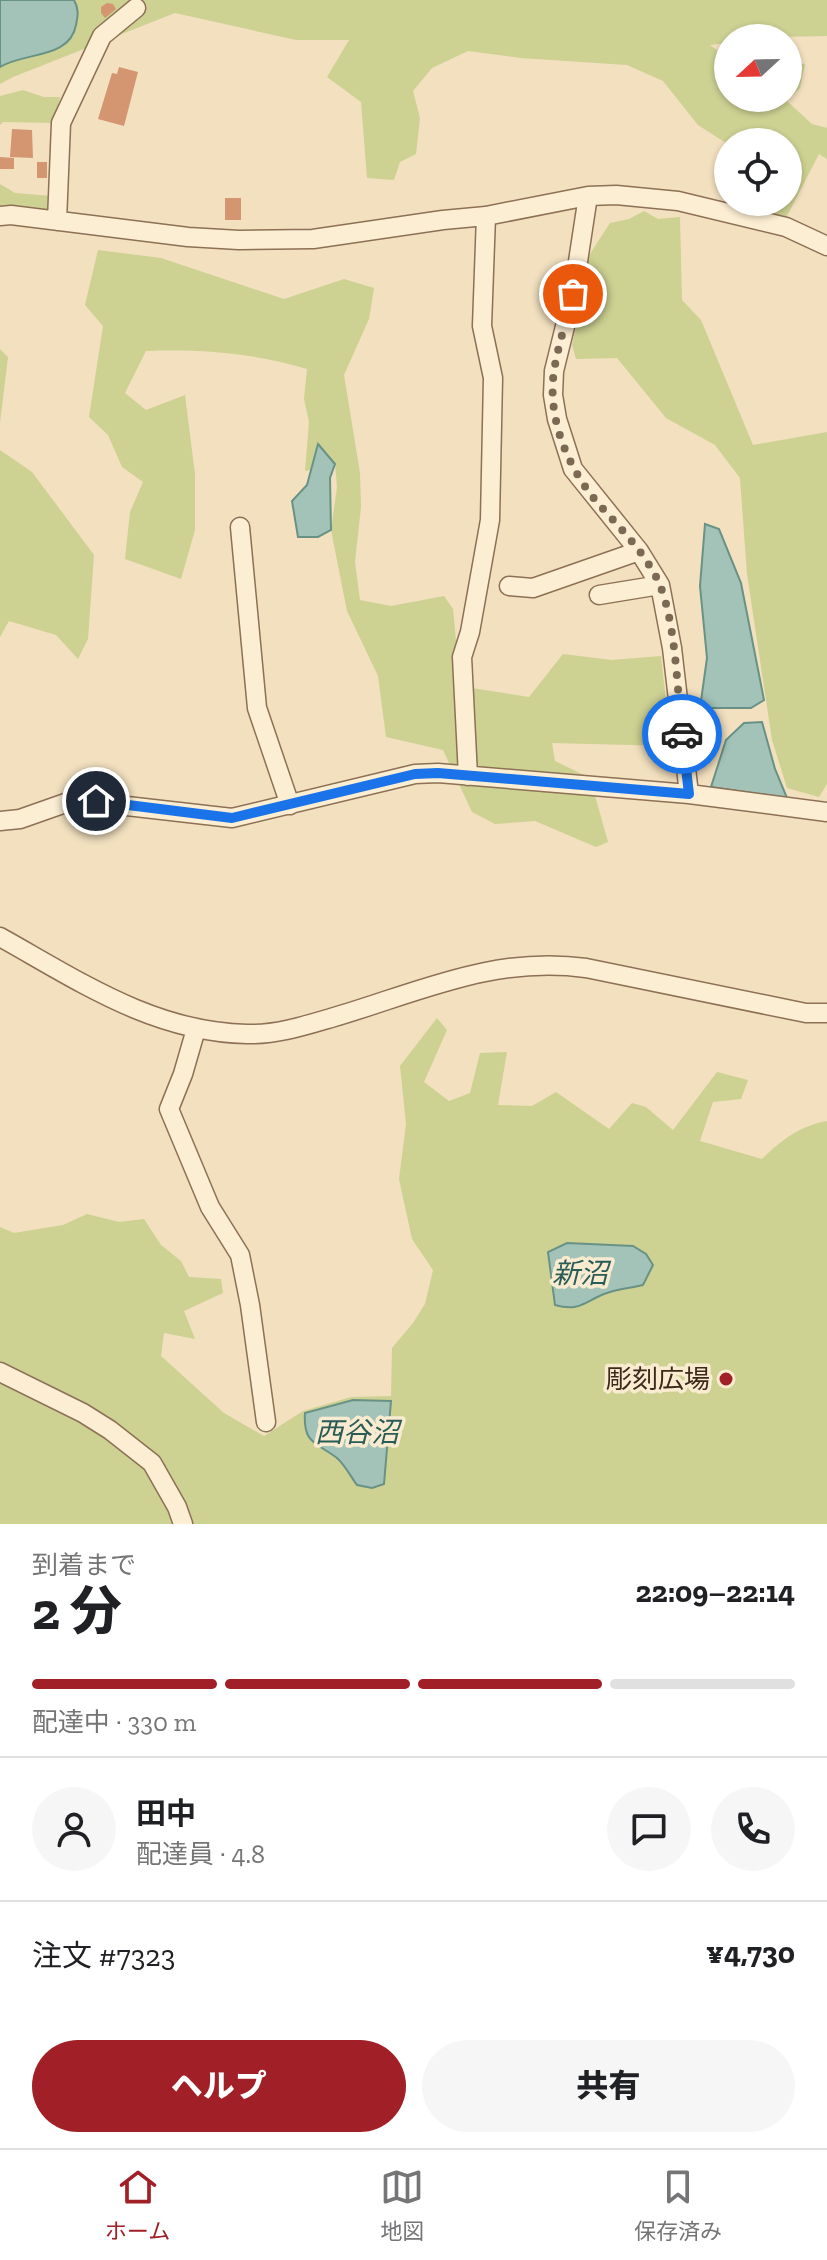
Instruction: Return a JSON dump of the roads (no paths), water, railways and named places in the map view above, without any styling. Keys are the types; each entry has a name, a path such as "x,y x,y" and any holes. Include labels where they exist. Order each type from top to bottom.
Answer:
{"street":[{"path":"57,221 61,123 102,36 136,8"},
{"path":"0,216 188,237 313,239 486,216 588,196 650,197 786,227 827,246"},
{"path":"588,196 573,294 554,371 553,395 562,441 573,469 639,551 660,585 672,648 689,794"},
{"path":"468,776 462,657 470,632 490,520 493,378 482,326 486,216"},
{"path":"240,527 257,708 290,805"},
{"path":"509,586 533,588 639,551"},
{"path":"599,595 660,585"},
{"path":"465,683 472,655"},
{"path":"0,821 20,819 74,800 232,818 415,774 689,794 827,812"},
{"path":"0,937 125,1007 196,1029 249,1035 291,1030 455,977 523,965 586,968 806,1013 827,1013"},
{"path":"196,1029 169,1109 210,1207 240,1255 266,1422"},
{"path":"0,1372 83,1413 152,1463 183,1524"}],"water":[{"path":"0,0 74,0 78,15 72,36 56,49 0,67"},
{"path":"318,444 335,464 330,478 331,530 318,537 298,537 292,501 307,485"},
{"path":"705,524 719,529 741,583 764,700 751,708 700,708 707,658 700,586"},
{"path":"762,722 787,798 711,787 726,740 744,723"},
{"name":"新沼","path":"567,1243 633,1246 646,1254 653,1265 643,1285 609,1292 576,1307 555,1305 548,1252"},
{"name":"西谷沼","path":"353,1400 391,1401 384,1484 372,1488 357,1485 340,1461 312,1441 306,1431 305,1413"}],"place":[{"name":"彫刻広場","path":"726,1379"}]}
